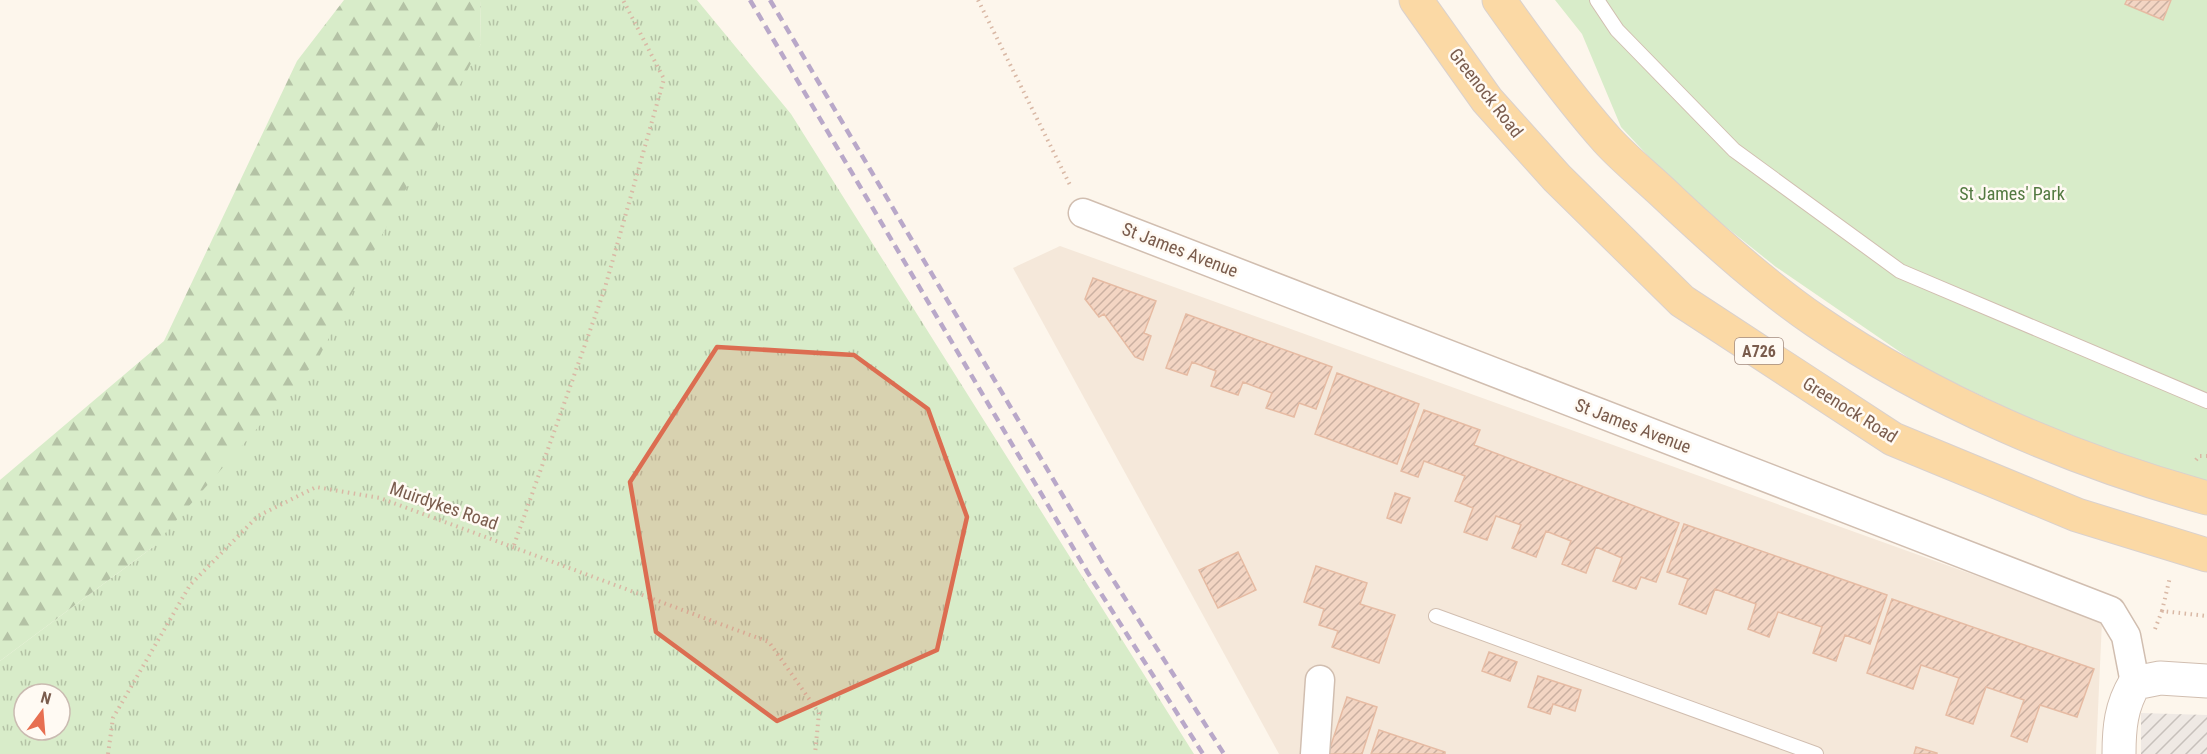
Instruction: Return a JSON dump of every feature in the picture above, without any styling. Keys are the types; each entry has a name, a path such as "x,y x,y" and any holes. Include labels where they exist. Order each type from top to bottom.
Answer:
{"main road":[{"name":"Greenock Road","path":"1416,0 1487,100 1557,178 1682,301 1893,439 1958,468 2077,515 2207,555"},
{"path":"1499,0 1546,66 1608,141 1727,252 1815,321 1915,382 1969,409 2080,458 2207,498"}],"street":[{"name":"St James Avenue","path":"1083,213 2112,611 2126,636 2135,683"},
{"path":"2119,754 2119,726 2125,700 2135,683 2160,678 2207,681"},
{"path":"1315,754 1320,680"}],"lane":[{"path":"1597,0 1617,30 1734,150 1900,271 2207,401"},
{"path":"1436,616 1816,754"}],"path":[{"path":"514,545 604,291 664,79 623,0"},
{"path":"978,0 1083,213"},
{"name":"Muirdykes Road","path":"108,754 113,718 190,585 258,516 316,486 380,498 514,545 769,642 819,713 815,754"},
{"path":"2154,631 2162,611 2170,577"},
{"path":"2162,611 2207,616"}],"highlighted area":[{"path":"717,347 854,355 928,409 967,517 937,650 777,721 656,632 630,482"}],"shaded area":[{"path":"1060,246 2102,621 2096,754 1279,754 1013,268"},
{"path":"2141,713 2207,715 2207,754 2141,754"}],"green space":[{"path":"344,0 480,0 481,44 318,359 153,547 0,661 0,480 164,341 297,61"},
{"path":"480,0 697,0 791,114 1194,754 0,754 0,661 153,547 481,44"},
{"name":"St James' Park","path":"1555,0 2207,0 2207,482 2160,469 2030,419 1922,367 1776,267 1680,190 1621,127 1582,34"}],"building":[{"path":"2127,0 2171,0 2163,20 2125,4"},
{"path":"1093,278 1156,301 1144,333 1151,336 1143,360 1135,357 1104,314 1099,317 1085,299"},
{"path":"1186,314 1332,367 1316,409 1299,403 1294,417 1266,408 1272,393 1243,382 1238,395 1211,386 1216,371 1192,362 1187,375 1166,368"},
{"path":"1337,373 1419,404 1397,464 1315,434"},
{"path":"1424,410 1480,430 1474,445 1679,523 1656,582 1641,577 1636,589 1613,581 1622,558 1596,547 1586,573 1562,564 1571,541 1546,531 1536,557 1512,548 1521,525 1496,516 1487,540 1464,532 1473,508 1455,501 1465,476 1424,461 1418,477 1401,471"},
{"path":"1395,493 1410,498 1401,523 1387,518"},
{"path":"1684,524 1887,595 1870,644 1845,635 1836,661 1813,653 1822,627 1778,612 1769,637 1748,629 1756,604 1715,589 1706,614 1679,604 1688,579 1667,572"},
{"path":"1238,552 1256,590 1218,608 1199,570"},
{"path":"1316,566 1367,583 1360,604 1395,615 1379,663 1332,647 1338,631 1319,625 1324,609 1304,602"},
{"path":"1892,599 2094,669 2077,717 2040,705 2027,742 2011,736 2024,700 1986,687 1973,724 1946,715 1959,678 1921,665 1913,689 1867,673"},
{"path":"1489,652 1517,662 1510,681 1482,671"},
{"path":"1538,676 1581,690 1575,711 1553,704 1550,714 1528,707"},
{"path":"1347,697 1377,707 1362,754 1328,754"},
{"path":"1379,730 1445,752 1445,754 1371,754"},
{"path":"1916,747 1937,753 1937,754 1914,754"}],"railway":[{"path":"750,0 1088,573 1203,754"},
{"path":"770,0 1105,567 1224,754"}]}
